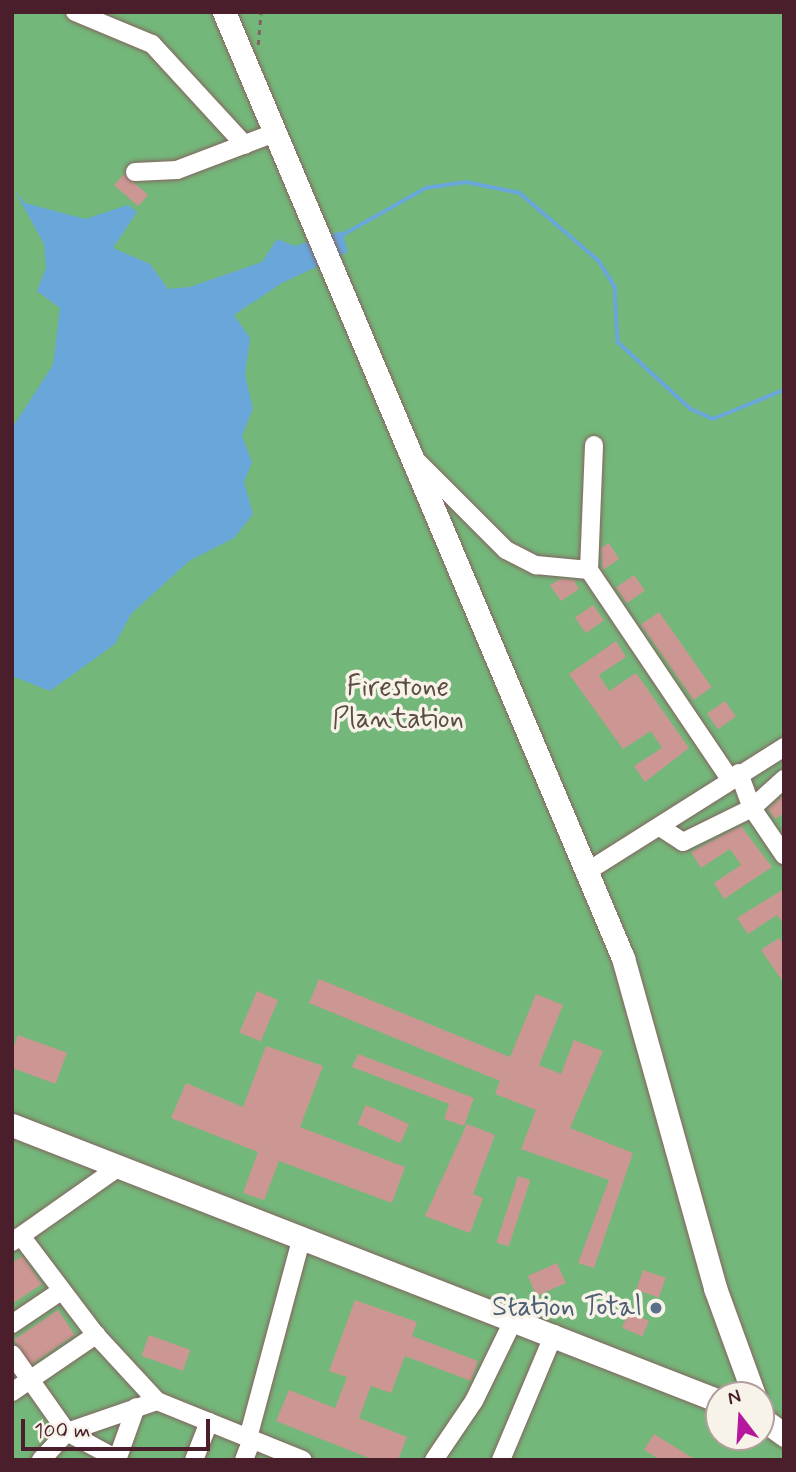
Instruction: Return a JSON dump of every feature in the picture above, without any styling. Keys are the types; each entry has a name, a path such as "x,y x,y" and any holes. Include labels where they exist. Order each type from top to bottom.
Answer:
{"main road":[{"path":"224,12 404,449 588,871 654,1055 737,1356 741,1381"},
{"path":"12,1125 705,1393"},
{"path":"737,1356 748,1381"}],"street":[{"path":"75,12 152,44 245,145"},
{"path":"135,172 177,170 272,134"},
{"path":"594,445 589,570 734,776 784,855"},
{"path":"404,449 506,550 536,565 589,570"},
{"path":"588,871 660,827 734,776 784,747"},
{"path":"660,827 683,842 752,808 784,779"},
{"path":"120,1166 17,1239 96,1335 157,1401 303,1460"},
{"path":"244,1460 302,1236"},
{"path":"12,1324 61,1291"},
{"path":"434,1460 474,1401 514,1319"},
{"path":"501,1460 554,1334"},
{"path":"12,1392 96,1335"},
{"path":"12,1354 67,1432 117,1459 136,1407"},
{"path":"41,1460 67,1432 157,1401"},
{"path":"194,1460 209,1422"}],"green space":[{"name":"Firestone Plantation","path":"12,12 784,12 784,1460 12,1460"}],"water":[{"path":"15,191 25,203 85,219 128,205 137,212 113,248 150,264 168,289 190,287 262,262 277,239 295,246 342,231 348,252 282,283 234,315 250,338 245,375 253,408 242,436 252,462 244,482 253,514 234,538 189,561 131,614 115,644 50,691 12,676 12,428 53,365 60,308 37,291 46,268 44,244"}],"building":[{"path":"124,174 148,195 138,206 114,185"},
{"path":"609,543 619,559 603,570 601,548"},
{"path":"634,575 645,591 627,603 616,588"},
{"path":"560,579 574,580 579,589 561,601 550,585"},
{"path":"593,605 604,621 586,633 575,618"},
{"path":"659,612 712,687 694,700 641,625"},
{"path":"616,641 626,657 599,675 609,691 636,673 689,748 645,782 634,766 662,748 651,731 623,749 569,674"},
{"path":"725,701 736,717 718,729 707,714"},
{"path":"784,795 784,813 775,819 768,809"},
{"path":"741,826 772,867 724,899 714,883 741,865 730,849 701,868 691,852"},
{"path":"784,889 784,925 777,915 748,934 737,918"},
{"path":"779,938 784,945 784,983 761,950"},
{"path":"319,979 510,1057 536,994 563,1005 539,1065 561,1074 574,1040 603,1051 570,1128 633,1153 594,1268 578,1263 609,1180 521,1149 536,1110 495,1094 500,1081 309,1003"},
{"path":"257,991 278,1000 261,1041 239,1032"},
{"path":"18,1035 67,1053 56,1084 12,1068 12,1051"},
{"path":"266,1046 323,1066 300,1127 405,1167 392,1203 279,1161 264,1200 243,1193 258,1152 171,1118 186,1083 243,1107"},
{"path":"358,1054 474,1098 464,1126 444,1119 449,1104 352,1067"},
{"path":"366,1105 409,1124 400,1143 357,1124"},
{"path":"467,1124 495,1135 473,1194 483,1198 470,1233 425,1216"},
{"path":"518,1176 530,1180 509,1247 496,1243"},
{"path":"22,1256 42,1284 12,1304 12,1263"},
{"path":"557,1263 566,1283 537,1296 528,1276"},
{"path":"643,1270 666,1278 659,1298 636,1290"},
{"path":"355,1300 417,1322 412,1336 478,1361 471,1381 405,1356 391,1393 371,1386 359,1418 407,1437 398,1460 374,1460 276,1421 289,1390 335,1408 347,1377 329,1371"},
{"path":"58,1310 75,1335 31,1365 14,1340"},
{"path":"629,1312 649,1321 642,1336 622,1328"},
{"path":"149,1335 190,1350 183,1371 141,1356"},
{"path":"654,1434 696,1460 661,1460 644,1450"}],"waterway":[{"path":"339,237 426,188 466,182 520,193 599,261 615,287 618,342 691,409 713,419 784,390"}],"place":[{"name":"Station Total","path":"656,1308"}]}
